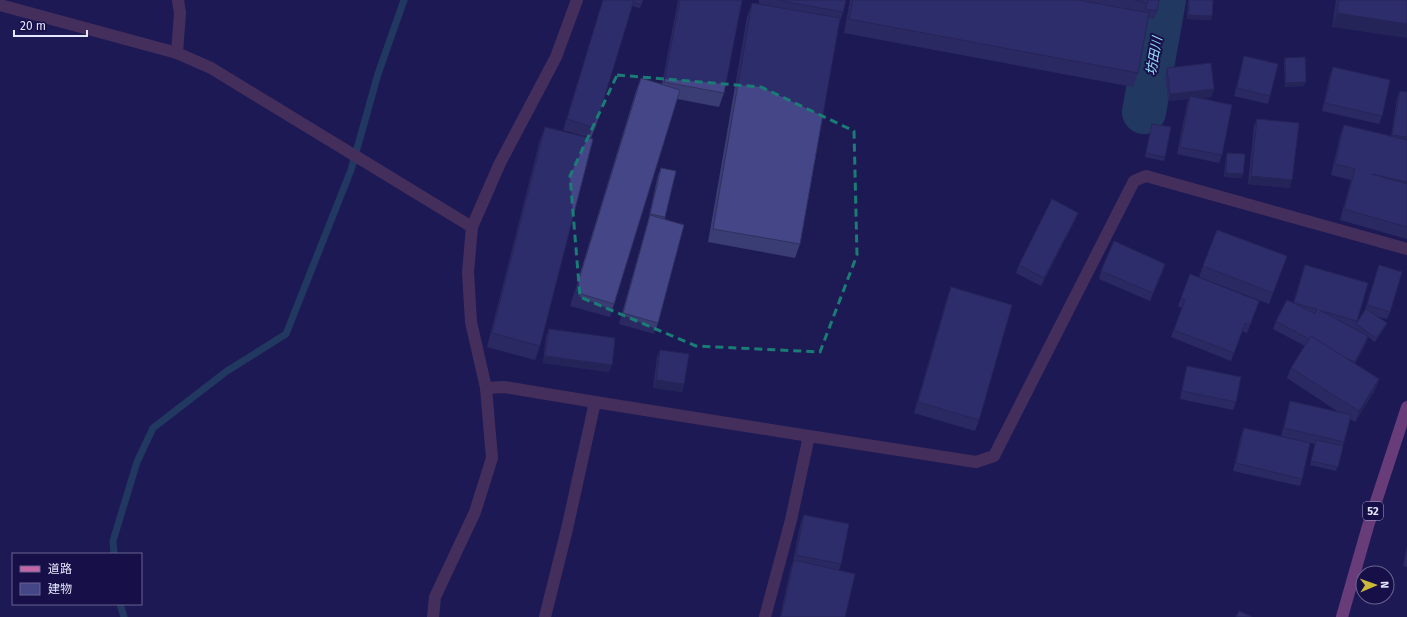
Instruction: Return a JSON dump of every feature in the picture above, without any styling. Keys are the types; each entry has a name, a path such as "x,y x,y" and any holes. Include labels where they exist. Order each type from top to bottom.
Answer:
{"main road":[{"name":"52","path":"1342,617 1368,526 1407,407"}],"street":[{"path":"177,53 180,13 178,0"},
{"path":"433,617 435,597 475,512 492,458 486,388 470,322 468,272 472,227 500,163 556,57 577,0"},
{"path":"0,5 177,53 211,68 472,227"},
{"path":"486,388 504,387 976,462 994,456 1134,181 1146,176 1407,249"},
{"path":"545,617 567,529 595,402"},
{"path":"765,617 791,520 808,436"}],"highlighted area":[{"path":"617,75 761,87 854,131 857,255 820,352 696,346 580,297 570,176"}],"building":[{"path":"603,0 634,0 595,128 567,119"},
{"path":"634,0 643,0 641,4 633,2"},
{"path":"680,0 742,0 724,93 664,82"},
{"path":"777,0 846,0 843,12"},
{"path":"853,0 1078,0 1149,13 1138,73 849,19"},
{"path":"1134,0 1148,0 1147,3"},
{"path":"1148,0 1159,0 1157,11 1145,9"},
{"path":"1189,0 1213,0 1212,16 1189,15"},
{"path":"1339,0 1407,0 1407,24 1337,13"},
{"path":"752,3 840,18 800,244 713,229"},
{"path":"1244,56 1278,64 1270,96 1237,88"},
{"path":"1305,57 1306,82 1286,83 1285,58"},
{"path":"1211,63 1214,89 1170,94 1167,68"},
{"path":"1333,67 1390,80 1382,116 1325,103"},
{"path":"641,78 680,90 614,304 575,292"},
{"path":"1400,91 1407,92 1407,137 1392,135"},
{"path":"1190,96 1232,105 1222,155 1180,147"},
{"path":"1257,119 1299,123 1292,180 1251,176"},
{"path":"1152,124 1171,127 1165,157 1146,153"},
{"path":"1344,125 1407,140 1407,182 1372,174 1407,184 1407,227 1344,209 1355,169 1335,164"},
{"path":"545,127 593,139 540,346 492,333"},
{"path":"1227,153 1245,154 1243,174 1226,173"},
{"path":"661,168 676,171 665,217 650,214"},
{"path":"1052,199 1078,213 1044,278 1019,265"},
{"path":"650,215 684,225 658,323 623,313"},
{"path":"1217,230 1287,256 1273,293 1203,266"},
{"path":"1114,241 1165,264 1153,293 1101,271"},
{"path":"1305,265 1368,283 1357,321 1319,310 1368,336 1355,362 1344,357 1311,336 1309,339 1276,321 1287,300 1315,314 1317,309 1294,303"},
{"path":"1379,265 1402,272 1390,312 1367,305"},
{"path":"1190,274 1259,301 1250,325 1245,323 1234,353 1174,330 1185,300 1181,298"},
{"path":"951,287 1012,305 979,420 918,402"},
{"path":"1366,309 1387,323 1376,338 1356,324"},
{"path":"549,329 615,338 612,365 545,356"},
{"path":"1311,336 1379,379 1359,411 1291,368"},
{"path":"660,350 689,354 684,384 656,380"},
{"path":"1187,366 1241,377 1236,402 1182,391"},
{"path":"1290,401 1351,415 1344,442 1284,428"},
{"path":"1244,428 1310,443 1302,479 1236,463"},
{"path":"1316,440 1343,446 1338,467 1311,461"},
{"path":"804,515 849,524 841,564 796,555"},
{"path":"794,560 855,574 845,617 781,617"},
{"path":"1239,611 1252,617 1236,617"}],"waterway":[{"path":"114,553 113,541 137,462 153,428 227,371 286,334 351,170 378,74 404,0"},
{"name":"坊田川","path":"1144,112 1164,0"},
{"path":"120,605 124,617"}]}
